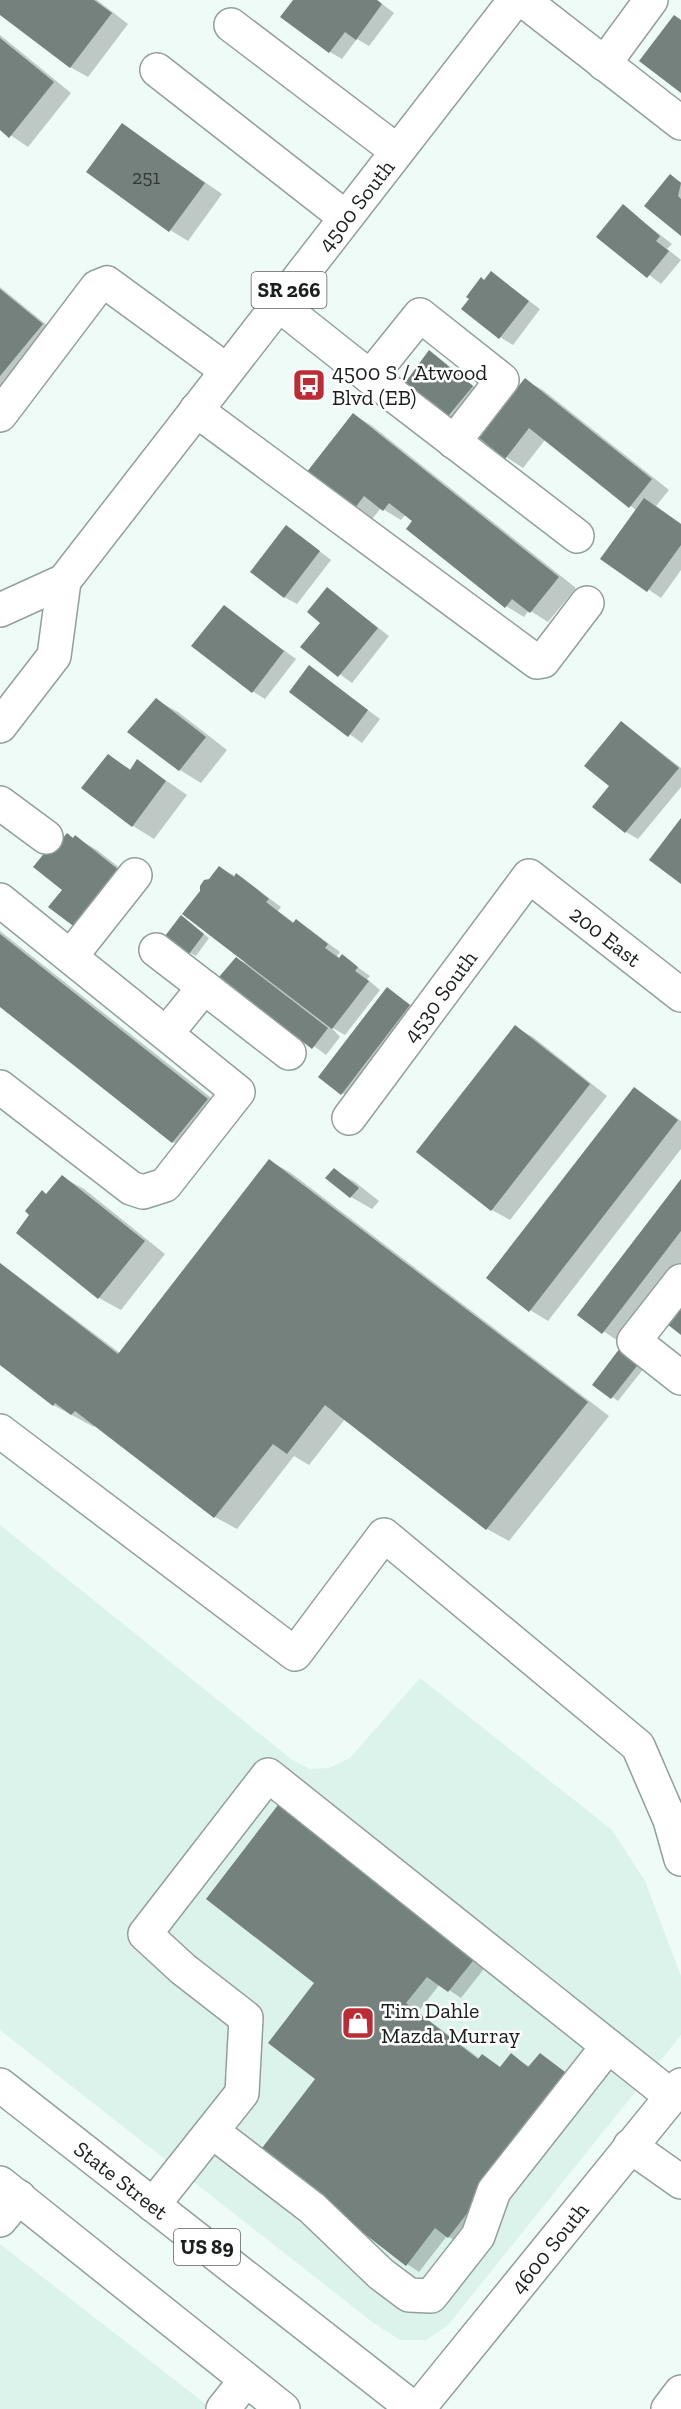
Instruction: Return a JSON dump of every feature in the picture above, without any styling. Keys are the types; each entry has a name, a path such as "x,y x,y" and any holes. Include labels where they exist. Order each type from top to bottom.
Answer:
{"main road":[{"path":"604,64 651,0"},
{"path":"513,2 604,64 681,123"},
{"name":"4500 South","path":"0,610 64,581 513,2"},
{"path":"231,25 397,151"},
{"path":"157,70 345,217"},
{"path":"0,415 97,287 107,283 226,370"},
{"path":"278,304 577,536"},
{"path":"370,377 420,315 502,380 454,442"},
{"path":"196,410 537,662 543,661 587,603"},
{"path":"0,726 54,656 64,581"},
{"path":"0,803 46,837"},
{"path":"71,956 135,875"},
{"name":"200 East","path":"530,876 681,995"},
{"name":"4530 South","path":"349,1118 530,876"},
{"path":"0,900 238,1092 165,1185 153,1191 143,1192 131,1188 0,1087"},
{"path":"156,950 289,1053"},
{"path":"167,1033 204,987"},
{"path":"681,1281 634,1341 681,1378"},
{"path":"0,1431 294,1654 384,1535 638,1746 670,1820 681,1859"},
{"path":"153,2205 242,2093 246,2018 183,1969 145,1934 268,1775 608,2046 676,2090"},
{"path":"213,2132 312,2208 390,2281 409,2295 431,2296 478,2236 494,2191 608,2046"},
{"name":"State Street","path":"0,2085 414,2409"},
{"name":"4600 South","path":"418,2409 676,2090"},
{"path":"630,2145 681,2182"},
{"path":"6,2200 283,2409"},
{"path":"223,2409 246,2380"},
{"path":"668,2409 681,2392"}],"shaded area":[{"path":"0,1525 291,1759 310,1769 329,1768 350,1758 420,1678 612,1830 645,1881 681,1976 681,2035 448,2325 426,2340 400,2340 375,2324 0,2030"},
{"path":"0,2244 212,2409 0,2409"}],"building":[{"path":"0,0 94,0 112,13 70,68 0,15"},
{"path":"293,0 377,0 382,4 356,40 345,32 329,53 280,17"},
{"path":"674,15 681,20 681,93 639,61"},
{"path":"0,38 54,82 9,138 0,130"},
{"path":"122,123 205,183 169,232 86,172"},
{"path":"670,174 681,183 678,196 681,199 681,236 644,206"},
{"path":"623,204 660,236 656,241 669,251 647,278 596,237"},
{"path":"491,271 529,301 499,339 461,309 469,299 466,297 481,277 484,280"},
{"path":"0,289 43,324 0,376"},
{"path":"429,350 473,386 444,421 402,387"},
{"path":"525,378 652,479 629,508 529,428 505,459 478,437"},
{"path":"353,413 559,577 530,613 512,599 505,608 406,529 412,521 389,503 383,511 364,496 346,520 299,482"},
{"path":"644,498 681,524 681,545 647,592 600,559"},
{"path":"286,525 320,551 284,598 250,572"},
{"path":"327,587 378,628 338,677 300,647 320,623 307,612"},
{"path":"224,605 284,651 252,693 191,646"},
{"path":"309,665 368,710 348,737 289,692"},
{"path":"156,698 206,737 179,771 127,732"},
{"path":"621,721 679,768 625,833 592,807 609,786 584,766"},
{"path":"108,754 130,770 137,759 166,781 132,827 81,788"},
{"path":"681,818 681,884 649,860"},
{"path":"67,833 73,838 75,835 120,871 76,928 48,907 62,890 33,867 51,845 55,848"},
{"path":"219,866 234,877 236,873 253,886 269,899 266,902 293,923 296,919 328,944 325,948 339,958 342,954 358,967 355,971 369,981 332,1029 182,914 200,891 204,880 209,879"},
{"path":"181,915 204,934 189,954 165,936"},
{"path":"0,934 208,1099 172,1143 0,1007"},
{"path":"236,957 328,1028 312,1049 219,977"},
{"path":"387,987 410,1005 341,1095 318,1077"},
{"path":"515,1025 590,1084 491,1211 416,1152"},
{"path":"634,1087 678,1120 529,1312 486,1278"},
{"path":"269,1159 588,1402 486,1530 325,1405 287,1454 273,1444 214,1518 75,1411 71,1415 55,1403 53,1406 0,1365 0,1263 118,1354"},
{"path":"334,1168 359,1188 350,1198 325,1178"},
{"path":"62,1175 145,1241 98,1299 16,1233 29,1215 25,1211 42,1190 46,1194"},
{"path":"681,1179 681,1231 602,1334 577,1315"},
{"path":"681,1307 681,1335 667,1324"},
{"path":"620,1348 640,1362 611,1399 592,1385"},
{"name":"Tim Dahle Mazda Murray","path":"278,1805 476,1957 448,1992 427,1977 406,2003 478,2059 482,2054 500,2067 511,2053 528,2067 540,2053 569,2075 561,2092 448,2238 435,2228 406,2266 259,2152 315,2079 268,2043 314,1983 206,1899"}],"place":[{"name":"4500 S / Atwood Blvd (EB)","path":"309,385"},
{"name":"Tim Dahle Mazda Murray","path":"358,2023"}]}
